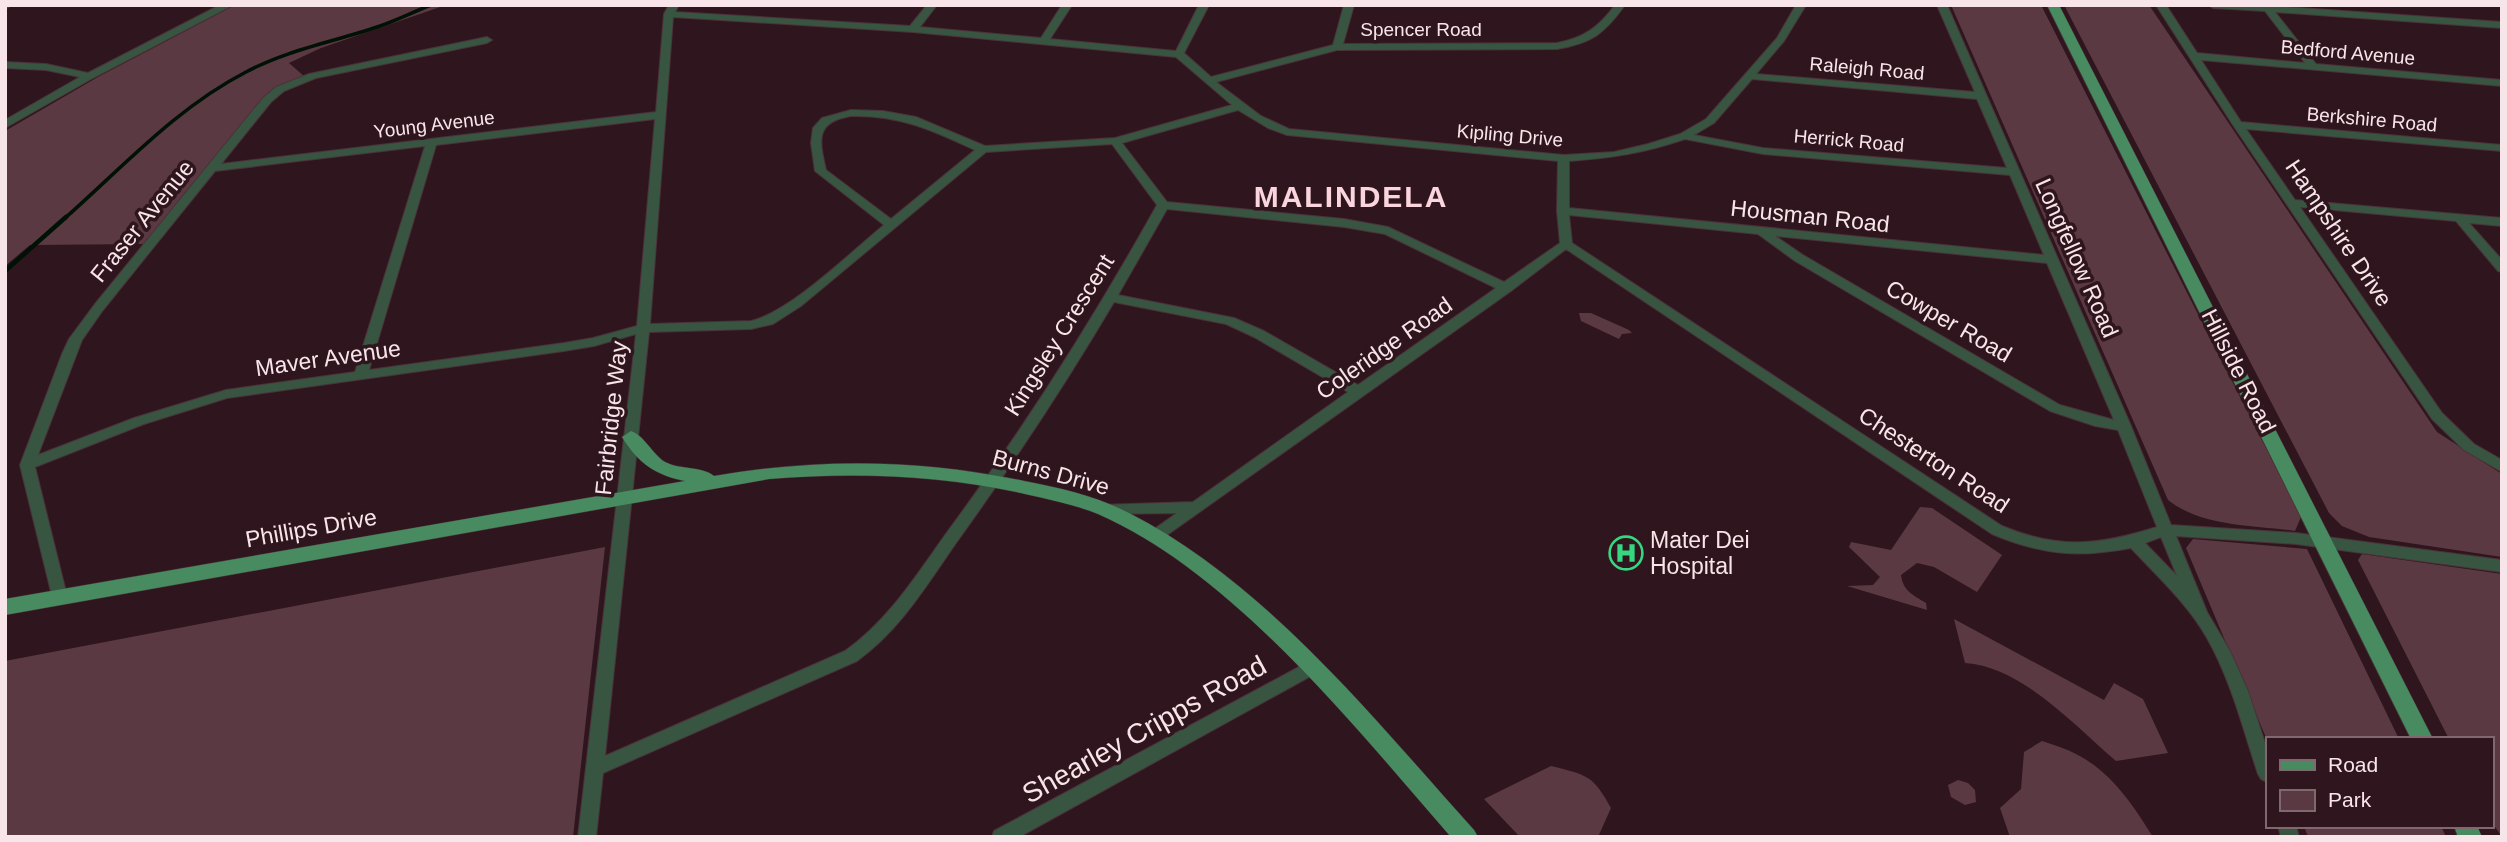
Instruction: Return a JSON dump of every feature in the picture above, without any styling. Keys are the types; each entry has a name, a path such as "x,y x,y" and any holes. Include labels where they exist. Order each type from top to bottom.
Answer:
{"main road":[{"name":"Hillside Road","path":"2053,5 2421,737"},
{"path":"631,437 642,455 662,470 720,480"},
{"name":"Burns Drive","path":"625,500 720,480 830,467 892,467 995,480 1076,499 1104,509 1155,536 1243,601 1312,667 1456,834"},
{"name":"Phillips Drive","path":"5,607 625,500"}],"street":[{"path":"5,125 89,76 228,5"},
{"path":"913,29 932,5"},
{"path":"1043,42 1067,5"},
{"path":"671,10 1179,54 1204,5"},
{"path":"1337,47 1349,5"},
{"name":"Spencer Road","path":"1210,80 1337,47 1557,46 1580,43 1604,28 1620,5"},
{"name":"Kipling Drive","path":"1179,54 1238,107 1287,132 1564,158 1614,155 1684,136 1710,121 1792,24 1801,5"},
{"name":"Longfellow Road","path":"1942,5 2124,426 2200,614"},
{"name":"Hampshire Drive","path":"2161,5 2238,125 2437,415 2469,447 2502,467"},
{"path":"2213,5 2502,25"},
{"path":"2268,9 2313,67"},
{"name":"Fairbridge Way","path":"587,837 643,328 659,115 671,10"},
{"name":"Fraser Avenue","path":"27,465 76,339 267,100 295,81 487,40"},
{"name":"Bedford Avenue","path":"2192,56 2502,83"},
{"path":"5,65 46,67 89,76"},
{"name":"Raleigh Road","path":"1749,76 1983,96"},
{"path":"892,225 821,171 817,131 822,122 846,113 897,116 922,122 983,149 1115,141 1238,107"},
{"name":"Young Avenue","path":"212,168 659,115"},
{"name":"Berkshire Road","path":"2238,125 2502,148"},
{"name":"Herrick Road","path":"1684,136 1763,151 2013,172"},
{"path":"361,374 432,141"},
{"path":"1115,141 1163,205 1344,223 1388,231 1507,288"},
{"path":"643,328 751,325 768,321 797,303 983,149"},
{"path":"1564,158 1563,211 1566,244"},
{"path":"2294,203 2502,222"},
{"name":"Kingsley Crescent","path":"594,768 839,661 868,645 885,630 995,480 1112,298 1163,205"},
{"name":"Housman Road","path":"1563,211 2053,260"},
{"path":"2459,218 2502,268"},
{"name":"Cowper Road","path":"1761,232 1799,258 2055,408 2095,421 2124,426"},
{"name":"Chesterton Road","path":"1566,244 1997,530 2022,541 2052,549 2076,551 2134,541 2168,530 2325,542 2502,566"},
{"name":"Coleridge Road","path":"1155,536 1566,244"},
{"path":"1112,298 1228,321 1259,334 1359,392"},
{"name":"Maver Avenue","path":"27,465 193,403 263,387 594,342 643,328"},
{"path":"27,465 59,596"},
{"path":"1104,509 1195,507"},
{"path":"2134,541 2200,614 2224,656 2266,771"},
{"name":"Shearley Cripps Road","path":"1001,837 1312,667"}],"green space":[{"path":"235,5 446,5 321,48 289,63 305,77 278,88 148,244 30,245 5,266 5,131 98,77"},
{"path":"1951,5 2041,5 2301,517 2295,531 2212,520 2181,509 2168,500"},
{"path":"2064,5 2149,5 2437,432 2502,474 2502,557 2369,537 2342,526 2329,513"},
{"path":"1579,313 1591,313 1632,333 1622,334 1619,339 1581,321"},
{"path":"1920,507 1932,508 2002,555 1977,592 1934,567 1917,563 1901,575 1902,580 1909,592 1926,603 1927,610 1847,586 1873,585 1880,577 1849,547 1851,542 1891,550"},
{"path":"2193,539 2307,549 2398,737 2266,738 2186,548"},
{"path":"605,547 573,837 5,837 5,661"},
{"path":"2362,554 2502,574 2502,837 2493,824 2493,737 2448,737 2358,560"},
{"path":"1954,619 2104,700 2114,683 2143,699 2168,753 2116,761 2065,715 2027,686 1986,667 1965,663"},
{"path":"2042,741 2074,753 2101,771 2129,802 2153,837 2010,837 2000,808 2021,789 2024,752"},
{"path":"1551,766 1588,778 1605,797 1611,808 1598,837 1520,837 1484,799"},
{"path":"1958,780 1968,783 1975,790 1976,802 1965,805 1951,797 1948,785"},
{"path":"2305,828 2442,828 2446,837 2308,837"}],"waterway":[{"path":"64,219 150,140 220,87 262,64 377,27 431,5"},
{"path":"5,271 66,217"}],"place":[{"name":"Mater Dei Hospital","path":"1626,553"}],"district":[{"name":"MALINDELA","path":"1351,197"}]}
